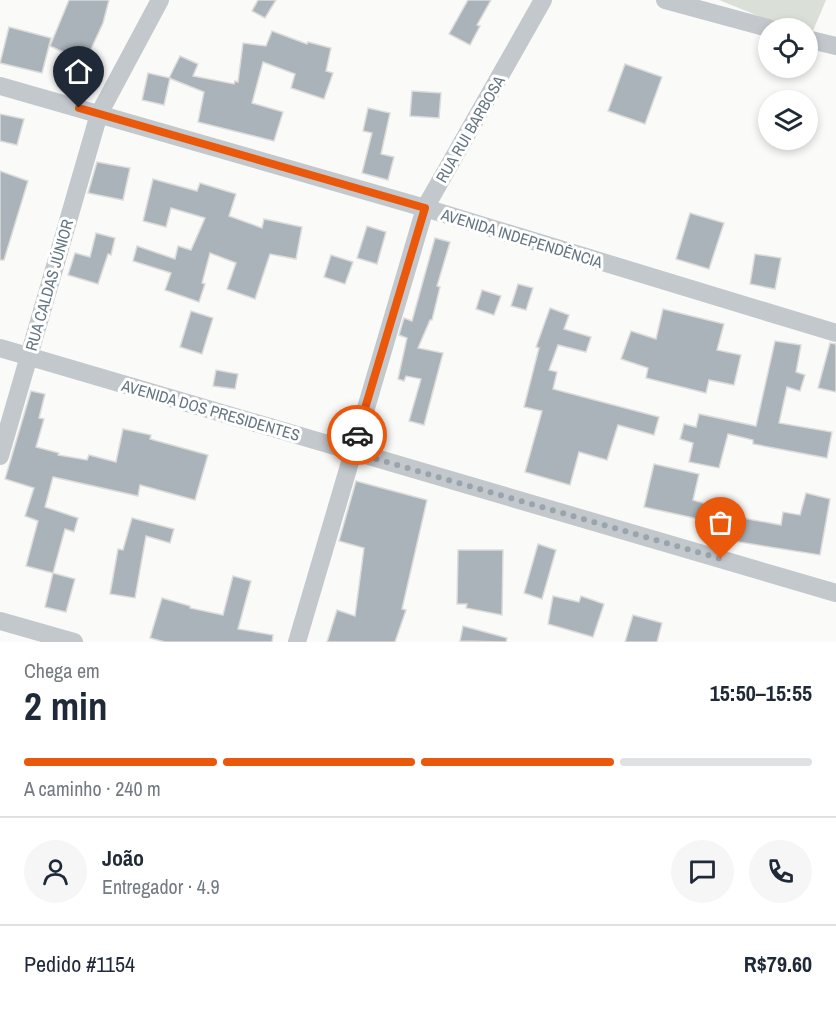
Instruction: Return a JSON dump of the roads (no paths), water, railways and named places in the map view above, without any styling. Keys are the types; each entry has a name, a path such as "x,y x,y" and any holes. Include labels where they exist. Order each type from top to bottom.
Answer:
{"street":[{"name":"RUA CALDAS JÚNIOR","path":"0,456 99,114 160,0"},
{"name":"RUA RUI BARBOSA","path":"297,642 425,208 543,0"},
{"path":"665,0 758,25"},
{"path":"818,42 836,46"},
{"name":"AVENIDA INDEPENDÊNCIA","path":"0,86 425,208 836,333"},
{"name":"AVENIDA DOS PRESIDENTES","path":"0,348 836,593"},
{"path":"0,621 74,642"}]}
